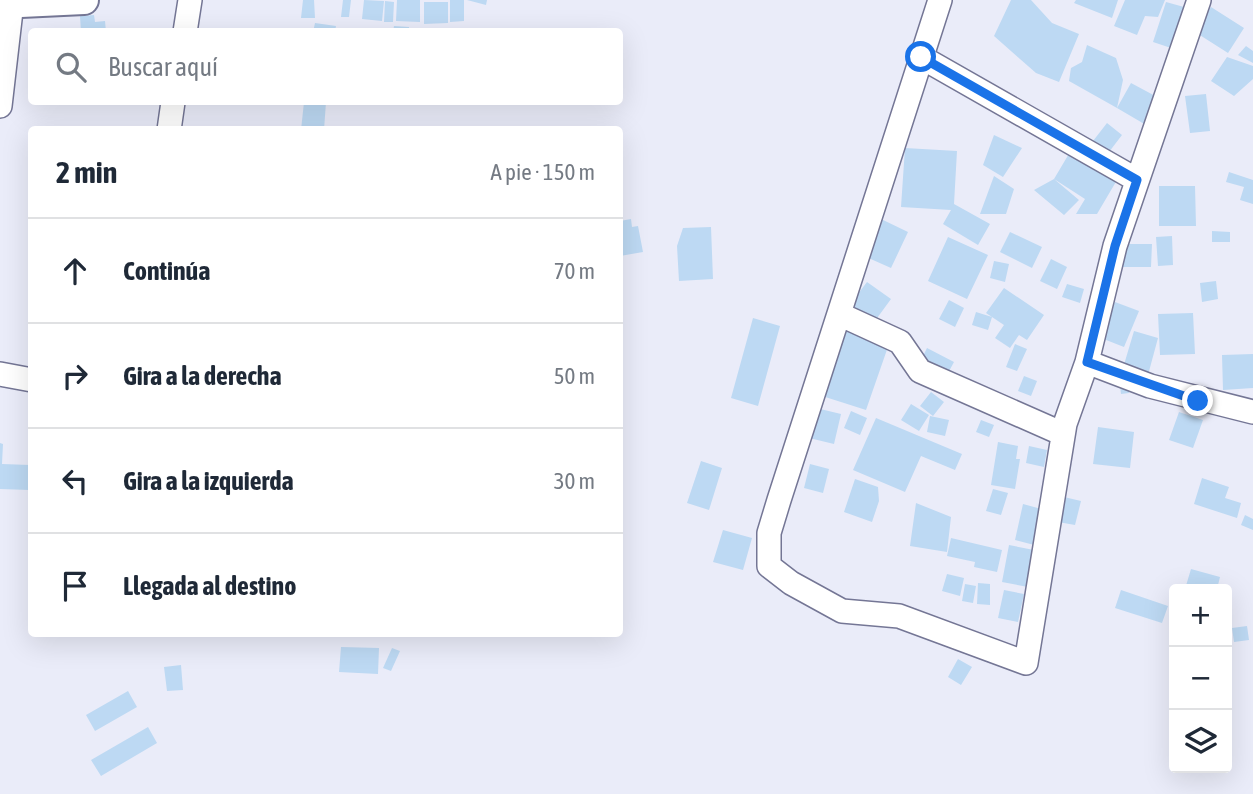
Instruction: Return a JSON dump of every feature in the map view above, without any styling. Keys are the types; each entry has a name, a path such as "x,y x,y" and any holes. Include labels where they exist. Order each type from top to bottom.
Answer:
{"street":[{"path":"0,106 6,3 84,0"},
{"path":"186,28 190,0"},
{"path":"940,0 769,533 769,566 791,583 842,611 899,616 1026,663 1063,434 1087,362 1115,246 1199,0"},
{"path":"921,57 1137,180"},
{"path":"170,126 173,105"},
{"path":"839,314 900,342 920,371 1063,434"},
{"path":"1087,362 1162,390 1253,412"},
{"path":"0,374 28,379"}],"building":[{"path":"303,0 314,0 315,18 301,18"},
{"path":"343,0 351,0 349,17 341,17"},
{"path":"364,0 384,1 382,21 362,19"},
{"path":"397,0 420,0 420,22 396,21"},
{"path":"450,0 464,0 464,21 450,22"},
{"path":"467,0 487,0 486,5"},
{"path":"1011,0 1031,0 1052,23 1079,34 1059,82 1036,73 994,36"},
{"path":"1076,0 1118,0 1112,18 1074,3"},
{"path":"1125,0 1165,0 1158,17 1145,16 1137,35 1114,26"},
{"path":"385,1 394,2 393,22 384,22"},
{"path":"424,2 448,2 448,23 424,24"},
{"path":"1166,2 1184,7 1171,48 1153,42"},
{"path":"1211,7 1244,28 1228,53 1195,32"},
{"path":"94,15 95,22 105,21 106,28 81,28 80,16"},
{"path":"315,23 336,26 336,28 314,28"},
{"path":"1087,45 1116,58 1123,80 1117,108 1069,81 1071,68 1082,62"},
{"path":"1246,46 1253,51 1253,63 1238,55"},
{"path":"1227,57 1253,66 1253,79 1234,96 1211,81"},
{"path":"1131,83 1159,98 1146,125 1117,108"},
{"path":"1206,94 1210,131 1190,133 1185,96"},
{"path":"304,105 326,105 324,126 301,126"},
{"path":"1107,123 1122,135 1109,152 1093,141"},
{"path":"994,135 1022,148 1003,177 983,165"},
{"path":"905,148 957,151 954,204 990,224 978,245 943,224 951,210 901,207"},
{"path":"1070,152 1117,180 1097,214 1076,214 1085,199 1054,179"},
{"path":"1229,172 1253,180 1253,204 1240,200 1244,187 1226,182"},
{"path":"994,176 1014,189 1006,214 980,214"},
{"path":"1054,179 1079,200 1064,215 1034,190"},
{"path":"1159,186 1195,186 1196,226 1159,226"},
{"path":"631,219 632,227 638,226 643,252 623,255 623,220"},
{"path":"881,219 908,232 891,268 864,256"},
{"path":"711,227 713,279 679,281 677,246 683,228"},
{"path":"1212,231 1230,232 1230,242 1212,242"},
{"path":"1010,232 1042,247 1032,268 1000,252"},
{"path":"1172,236 1173,265 1158,266 1156,237"},
{"path":"948,237 988,255 967,299 928,281"},
{"path":"1121,244 1152,244 1151,267 1121,267"},
{"path":"1051,259 1067,267 1057,289 1040,281"},
{"path":"994,261 1009,264 1005,282 990,278"},
{"path":"1216,281 1218,299 1202,302 1200,283"},
{"path":"867,282 891,299 872,325 848,307"},
{"path":"1067,284 1084,289 1080,303 1062,297"},
{"path":"1004,288 1044,315 1027,340 1019,335 1010,348 995,338 1004,325 986,313"},
{"path":"949,300 964,308 955,327 939,319"},
{"path":"1115,302 1139,311 1124,347 1101,338"},
{"path":"976,312 992,317 988,330 972,325"},
{"path":"1193,313 1195,354 1160,355 1158,314"},
{"path":"753,318 780,326 758,406 731,398"},
{"path":"842,326 890,341 866,410 819,395"},
{"path":"1134,331 1158,338 1148,375 1123,368"},
{"path":"1015,344 1027,349 1017,371 1006,367"},
{"path":"927,348 954,362 947,375 920,362"},
{"path":"1253,354 1253,388 1223,390 1222,355"},
{"path":"1024,376 1037,381 1031,396 1018,391"},
{"path":"1120,386 1131,389 1129,393 1121,394"},
{"path":"931,392 944,402 933,416 920,406"},
{"path":"911,404 929,415 919,431 901,420"},
{"path":"812,407 841,414 834,444 805,437"},
{"path":"851,411 867,418 860,435 844,428"},
{"path":"1179,412 1203,420 1193,448 1169,440"},
{"path":"930,416 949,420 945,436 927,432"},
{"path":"876,418 962,454 955,470 921,456 905,492 853,470"},
{"path":"981,420 994,425 989,437 976,432"},
{"path":"1098,427 1134,432 1130,468 1093,464"},
{"path":"998,442 1018,446 1016,459 1020,459 1015,489 991,485"},
{"path":"0,443 3,444 2,464 28,465 28,490 0,489"},
{"path":"1029,446 1047,450 1044,467 1026,463"},
{"path":"701,461 722,468 709,510 687,503"},
{"path":"810,464 829,469 823,493 804,488"},
{"path":"1202,478 1229,487 1225,498 1241,503 1237,518 1194,504"},
{"path":"855,479 878,487 879,501 872,522 844,512"},
{"path":"993,489 1008,493 1001,515 986,511"},
{"path":"1064,497 1081,501 1075,525 1058,522"},
{"path":"916,503 951,517 947,552 910,546"},
{"path":"1023,504 1045,510 1038,546 1015,540"},
{"path":"1245,515 1253,519 1253,530 1241,525"},
{"path":"723,530 752,538 743,570 713,562"},
{"path":"951,538 1002,550 997,572 974,567 975,562 947,556"},
{"path":"1009,545 1034,550 1028,587 1002,582"},
{"path":"1191,569 1220,577 1218,584 1186,584"},
{"path":"947,574 964,578 960,596 942,591"},
{"path":"978,583 990,584 990,605 977,604"},
{"path":"965,584 976,586 973,603 962,601"},
{"path":"1004,590 1024,594 1018,622 998,618"},
{"path":"1121,590 1168,606 1162,623 1115,608"},
{"path":"1247,626 1249,640 1234,642 1232,628"},
{"path":"341,647 379,648 378,674 339,672"},
{"path":"392,648 400,651 391,671 383,668"},
{"path":"958,659 972,667 961,685 948,677"},
{"path":"181,665 183,690 167,691 164,667"},
{"path":"128,691 137,707 95,731 86,715"},
{"path":"148,727 157,743 101,776 91,760"}],"route":[{"path":"921,57 1137,180 1115,246 1087,362 1198,401"}]}
